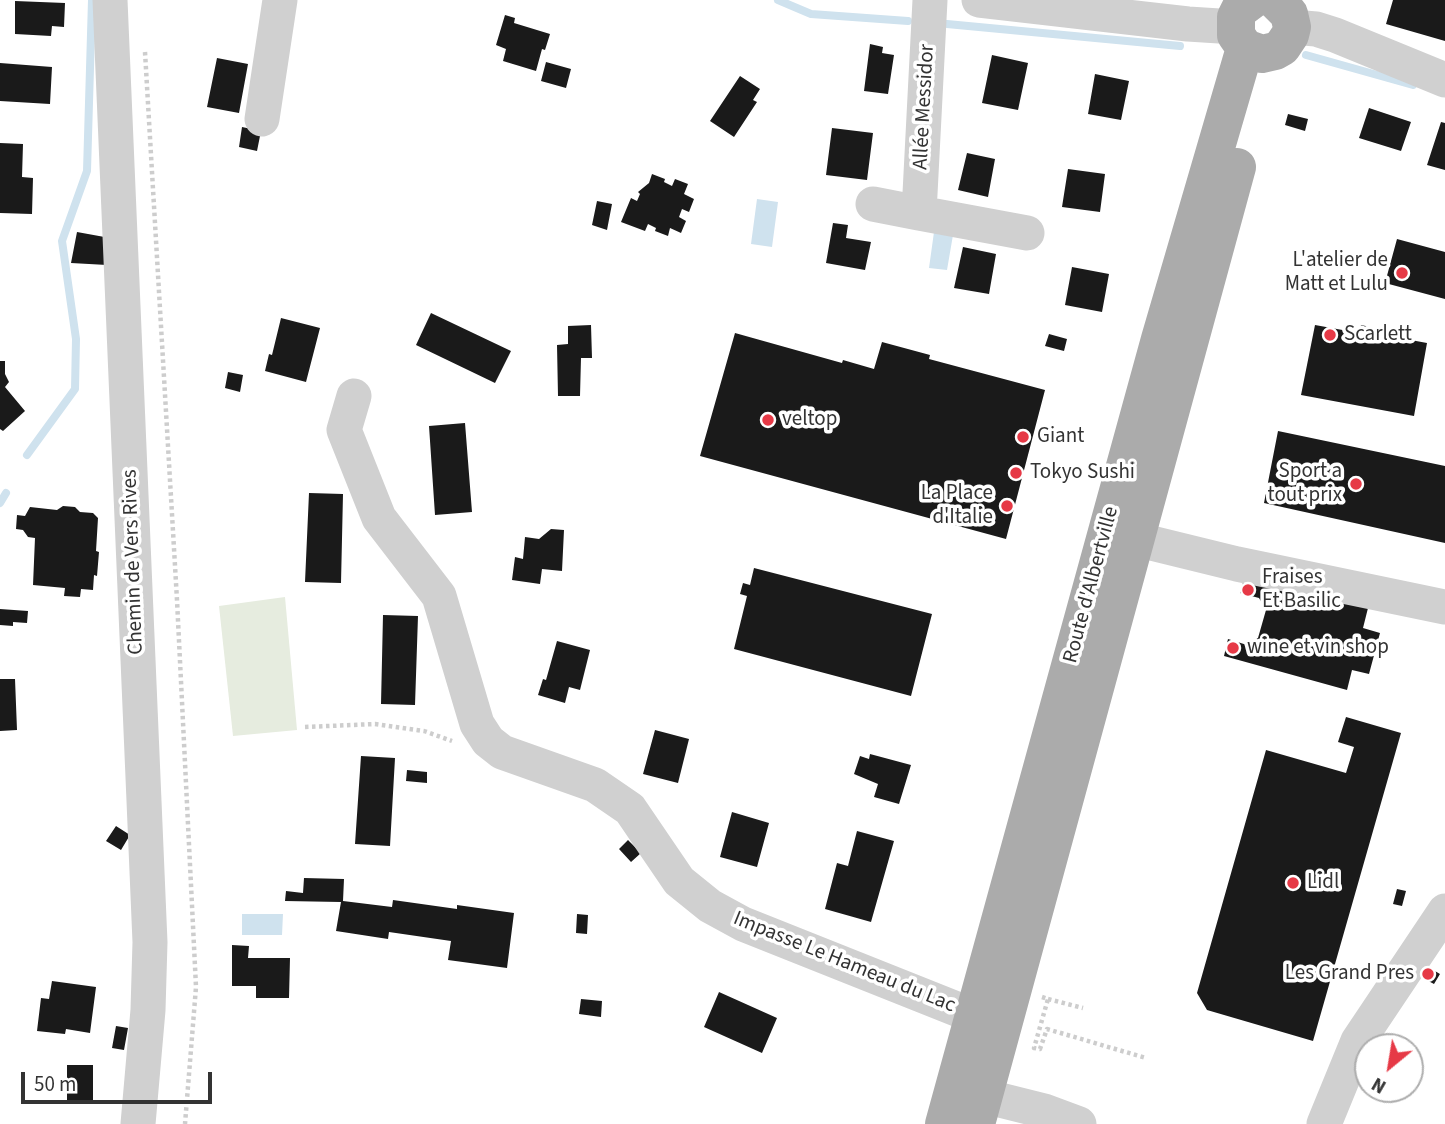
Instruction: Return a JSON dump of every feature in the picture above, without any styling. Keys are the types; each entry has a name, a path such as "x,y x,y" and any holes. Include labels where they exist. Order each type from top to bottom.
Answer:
{"main road":[{"name":"Route d'Albertville","path":"988,1021 1030,994 1135,539 1266,20"},
{"name":"Route d'Albertville","path":"944,1124 988,1021 1160,339 1266,20"},
{"name":"Route d'Albertville","path":"980,1110 988,1021"}],"street":[{"name":"Chemin de Vers Rives","path":"110,0 150,942 148,1010 138,1124"},
{"path":"262,119 279,0"},
{"name":"Allée Messidor","path":"919,213 930,0"},
{"path":"979,0 1188,24 1266,20 1335,35 1445,80"},
{"path":"873,204 1027,233"},
{"path":"354,396 344,430 379,518 439,596 477,724 488,741"},
{"path":"1135,539 1237,564 1445,607"},
{"name":"Impasse Le Hameau du Lac","path":"488,741 502,752 595,785 630,809 680,881 710,906 743,924 988,1021"},
{"path":"1324,1124 1358,1041 1445,911"},
{"path":"980,1110 1044,1111 1079,1124"}],"path":[{"path":"144,42 177,586 196,987 185,1124"},
{"path":"304,727 375,724 424,731 470,747 488,741"},
{"path":"1083,1008 1030,994 1034,1048 1040,1049 1047,1029 1146,1058"}],"shaded area":[{"path":"285,597 297,730 233,736 219,606"}],"water":[{"path":"757,199 778,202 772,247 751,244"},
{"path":"934,232 953,235 947,270 929,268"},
{"path":"242,914 283,914 282,935 242,935"}],"building":[{"path":"1393,0 1445,0 1445,41 1386,24"},
{"path":"15,1 65,3 64,27 52,26 51,36 15,34"},
{"path":"505,15 515,18 514,23 550,34 545,50 542,49 536,71 503,61 506,49 496,45"},
{"path":"870,44 883,47 882,53 894,55 888,94 864,91"},
{"path":"992,55 1028,63 1018,110 982,103"},
{"path":"217,58 248,64 239,113 207,107"},
{"path":"546,62 571,69 566,88 541,81"},
{"path":"0,63 52,67 50,104 0,101"},
{"path":"1095,74 1129,81 1121,120 1088,114"},
{"path":"740,76 760,89 753,100 757,102 734,137 710,121"},
{"path":"1369,108 1411,122 1401,151 1359,138"},
{"path":"1288,114 1308,119 1305,131 1285,125"},
{"path":"1441,122 1445,123 1445,170 1427,165"},
{"path":"242,127 261,131 257,151 239,147"},
{"path":"832,128 873,133 867,180 826,175"},
{"path":"0,143 23,144 22,177 33,178 32,214 0,213"},
{"path":"967,153 995,159 988,197 958,190"},
{"path":"1068,169 1105,174 1100,212 1062,207"},
{"path":"652,174 665,179 664,182 672,186 675,179 688,184 684,194 694,199 689,212 682,209 679,217 686,221 681,233 670,228 668,236 655,231 656,228 648,224 645,231 621,222 631,198 637,201 640,194 638,192 649,183"},
{"path":"597,201 612,204 607,230 592,225"},
{"path":"833,223 848,225 846,238 871,242 865,270 826,263"},
{"path":"77,232 110,238 107,265 71,263"},
{"path":"1397,239 1445,252 1445,299 1385,283"},
{"path":"963,247 996,254 989,294 954,288"},
{"path":"1072,267 1109,274 1102,312 1065,305"},
{"path":"431,313 511,351 495,383 416,345"},
{"path":"281,318 320,328 306,382 265,371"},
{"path":"591,325 592,358 581,358 580,396 558,396 557,345 568,344 568,326"},
{"path":"1315,325 1359,333 1361,325 1379,329 1378,334 1427,343 1414,416 1301,395"},
{"path":"735,333 842,363 843,360 874,369 882,342 930,355 929,359 1045,390 1006,539 700,456"},
{"path":"1049,334 1067,339 1064,351 1045,346"},
{"path":"0,361 5,361 5,374 9,382 5,387 25,411 3,431 0,429"},
{"path":"228,372 243,375 240,392 225,388"},
{"path":"465,423 472,512 435,515 429,426"},
{"name":"Sport a tout prix","path":"1278,431 1445,466 1445,543 1264,503"},
{"path":"309,493 343,494 341,583 305,582"},
{"path":"63,506 93,513 98,518 97,576 94,575 93,590 81,589 80,597 64,596 65,588 33,585 35,538 16,529 17,515 25,516 30,507 57,510"},
{"path":"551,529 564,530 562,571 542,569 540,584 512,580 515,557 523,559 525,537 539,539"},
{"path":"754,568 932,614 911,696 734,649 747,596 740,594 743,583 750,585"},
{"path":"1245,576 1368,608 1363,628 1380,633 1369,674 1352,670 1347,690 1224,656 1228,639 1247,645 1258,638 1266,610 1259,598 1240,593"},
{"path":"0,609 28,611 27,623 0,625"},
{"path":"383,615 418,616 415,705 381,704"},
{"path":"557,641 590,650 580,690 569,687 565,703 538,695 543,679 546,680"},
{"path":"0,679 15,679 17,730 0,731"},
{"name":"Lidl","path":"1346,717 1401,733 1313,1041 1207,1010 1197,993 1266,750 1346,773 1354,747 1338,742"},
{"path":"655,730 689,739 678,783 643,774"},
{"path":"870,754 911,765 899,804 874,797 878,784 854,774 860,756 869,759"},
{"path":"361,756 395,758 390,846 355,844"},
{"path":"407,770 427,772 427,783 406,781"},
{"path":"732,812 769,823 757,867 720,857"},
{"path":"116,826 130,835 121,850 106,841"},
{"path":"857,831 894,841 871,922 825,909 837,863 848,866"},
{"path":"628,840 641,853 631,862 619,849"},
{"path":"304,878 344,879 343,901 392,907 393,900 457,909 457,905 514,913 507,968 448,960 451,941 389,932 388,939 336,931 341,902 285,901 286,891 303,893"},
{"path":"1397,889 1406,891 1402,906 1393,904"},
{"path":"577,914 588,915 587,934 576,933"},
{"path":"232,945 249,946 248,958 290,958 289,998 256,998 256,986 232,986"},
{"name":"Les Grand Pres","path":"1423,964 1440,974 1434,984 1417,975"},
{"path":"52,981 96,987 90,1033 66,1029 65,1034 37,1031 41,998 49,999"},
{"path":"719,992 777,1018 762,1053 704,1027"},
{"path":"581,999 602,1001 601,1017 579,1014"},
{"path":"116,1026 128,1028 124,1050 112,1048"},
{"path":"67,1065 93,1065 93,1102 67,1102"}],"waterway":[{"path":"27,455 75,389 76,339 62,241 87,171 92,0"},
{"path":"778,0 811,14 908,21"},
{"path":"947,24 1180,46"},
{"path":"1306,55 1413,85"},
{"path":"0,503 6,493"}],"place":[{"name":"L'atelier de Matt et Lulu","path":"1402,273"},
{"name":"Scarlett","path":"1330,335"},
{"name":"veltop","path":"768,420"},
{"name":"Giant","path":"1023,437"},
{"name":"Tokyo Sushi","path":"1016,473"},
{"name":"Sport a tout prix","path":"1356,484"},
{"name":"La Place d'Italie","path":"1007,506"},
{"name":"Fraises Et Basilic","path":"1248,590"},
{"name":"wine et vin shop","path":"1233,648"},
{"name":"Lidl","path":"1293,883"},
{"name":"Les Grand Pres","path":"1428,974"}]}
